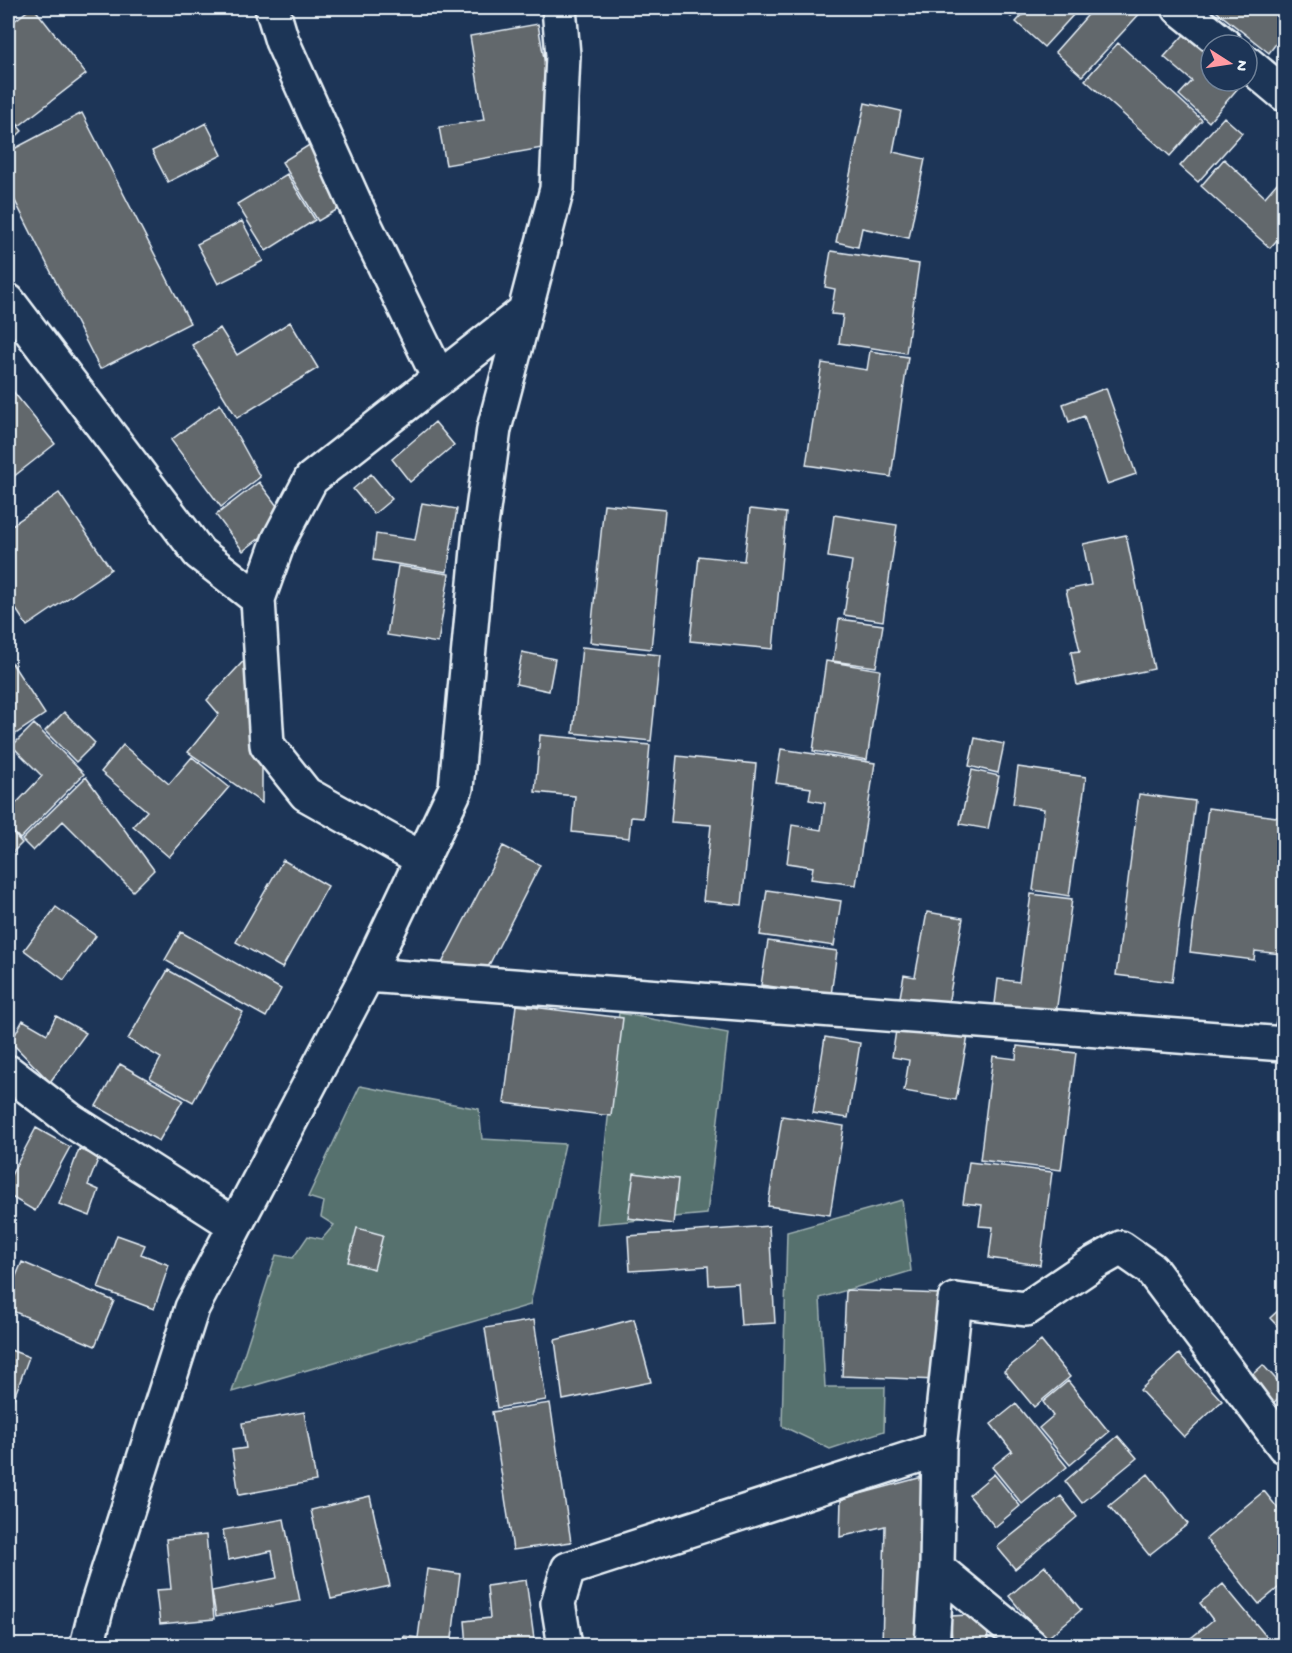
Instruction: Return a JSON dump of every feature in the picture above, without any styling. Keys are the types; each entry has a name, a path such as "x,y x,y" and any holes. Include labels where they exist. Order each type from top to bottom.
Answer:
{"street":[{"path":"272,8 282,41 358,209 439,378"},
{"path":"87,1646 97,1606 192,1308 367,975 456,788 479,539 494,429 557,189 563,55 559,8"},
{"path":"1179,8 1210,33"},
{"path":"1259,73 1284,94"},
{"path":"8,301 199,553 258,599"},
{"path":"422,859 306,794 267,745 258,599 279,540 311,479 525,310"},
{"path":"367,975 1284,1044"},
{"path":"8,1072 72,1121 235,1225"},
{"path":"932,1646 937,1568 939,1449 955,1300 1026,1309 1091,1265 1121,1248 1151,1269 1284,1446"},
{"path":"565,1646 558,1603 568,1569 939,1449"},
{"path":"937,1568 1031,1646"}],"green space":[{"path":"619,1013 728,1033 707,1214 597,1224"},
{"path":"360,1086 479,1109 482,1139 565,1144 530,1305 232,1392 276,1255 293,1258 308,1236 322,1239 334,1225 321,1217 324,1202 308,1197"},
{"path":"902,1200 911,1271 820,1298 825,1387 885,1387 884,1431 830,1449 782,1426 787,1232"}],"building":[{"path":"34,8 86,74 19,126 8,111 8,26"},
{"path":"1001,8 1020,8 1011,17"},
{"path":"1029,8 1070,8 1075,13 1044,47 1016,22"},
{"path":"1094,8 1145,8 1082,76 1055,52"},
{"path":"1218,8 1274,8 1284,16 1284,33 1269,53 1259,45 1259,33 1244,33 1216,11"},
{"path":"538,24 559,145 446,165 439,127 484,120 470,36"},
{"path":"1189,29 1199,38 1199,93 1234,93 1209,122 1179,95 1192,81 1164,57"},
{"path":"1118,43 1202,120 1170,156 1085,80"},
{"path":"865,103 901,111 893,152 925,159 909,238 862,228 858,247 836,242"},
{"path":"82,113 190,323 100,369 8,187 8,152"},
{"path":"8,114 22,131 8,144"},
{"path":"1224,117 1242,133 1198,182 1180,166"},
{"path":"206,123 222,155 168,182 152,151"},
{"path":"314,142 350,202 318,221 282,162"},
{"path":"1224,159 1265,197 1284,175 1284,232 1270,248 1201,186"},
{"path":"287,174 315,220 266,251 237,204"},
{"path":"242,221 263,261 218,284 197,244"},
{"path":"831,251 919,264 906,353 839,343 843,315 831,314 835,289 825,287"},
{"path":"290,322 318,368 237,418 192,345 220,328 237,355"},
{"path":"870,351 908,357 891,477 806,465 822,363 867,370"},
{"path":"8,385 55,444 8,481"},
{"path":"1106,388 1136,474 1107,484 1084,416 1069,422 1063,404"},
{"path":"220,404 260,477 221,507 171,440"},
{"path":"435,422 454,445 410,482 392,459"},
{"path":"371,474 392,499 374,514 353,489"},
{"path":"259,482 286,518 243,551 216,515"},
{"path":"59,493 111,569 27,626 8,597 8,528"},
{"path":"422,503 457,509 447,572 373,560 376,534 415,540"},
{"path":"604,504 665,510 651,649 590,642"},
{"path":"750,509 786,513 773,649 690,641 699,556 744,561"},
{"path":"834,515 897,525 883,621 844,615 852,561 828,557"},
{"path":"1126,535 1154,669 1077,685 1071,652 1080,651 1066,590 1091,585 1083,544"},
{"path":"398,566 449,574 438,643 387,635"},
{"path":"839,619 883,625 876,667 833,661"},
{"path":"582,647 660,655 651,741 573,733"},
{"path":"253,651 262,721 262,803 188,752 219,714 207,700"},
{"path":"522,652 555,659 549,691 516,684"},
{"path":"8,657 45,714 8,739"},
{"path":"826,661 880,670 867,760 813,751"},
{"path":"64,712 95,743 76,762 45,731"},
{"path":"34,724 84,774 20,839 8,826 8,812 42,776 12,746"},
{"path":"540,735 650,745 643,818 631,817 629,838 572,832 575,796 535,792"},
{"path":"975,738 1004,744 998,773 969,766"},
{"path":"123,745 169,784 192,757 229,787 169,857 133,826 147,811 101,772"},
{"path":"781,749 875,763 856,885 811,879 813,867 787,863 792,825 821,830 825,803 809,800 811,788 776,783"},
{"path":"677,756 756,764 742,905 703,901 711,825 671,822"},
{"path":"1018,767 1086,777 1069,896 1033,890 1044,809 1013,804"},
{"path":"972,770 999,776 988,829 960,824"},
{"path":"86,777 154,870 133,891 63,821 33,851 22,840"},
{"path":"1139,794 1195,801 1172,982 1116,975"},
{"path":"1208,808 1284,818 1284,922 1281,954 1255,951 1254,960 1190,952"},
{"path":"8,828 22,843 8,857"},
{"path":"503,846 540,865 485,973 440,967"},
{"path":"283,860 328,886 282,968 236,942"},
{"path":"767,890 841,901 834,946 760,935"},
{"path":"1031,894 1072,899 1056,1013 995,1004 998,979 1019,982"},
{"path":"56,907 96,936 64,980 24,950"},
{"path":"927,912 963,918 948,1005 900,997 904,975 915,977"},
{"path":"181,932 281,989 266,1017 165,960"},
{"path":"768,941 837,951 831,995 761,985"},
{"path":"168,970 243,1012 193,1102 150,1078 161,1058 128,1039"},
{"path":"1284,985 1284,1031 1274,1029"},
{"path":"516,1005 623,1018 611,1116 504,1103"},
{"path":"56,1016 86,1033 50,1082 11,1042 23,1020 47,1034"},
{"path":"897,1024 968,1036 956,1100 904,1091 909,1060 892,1057"},
{"path":"825,1037 860,1043 848,1118 813,1113"},
{"path":"1017,1046 1076,1053 1061,1170 980,1160 993,1056 1016,1059"},
{"path":"120,1064 183,1100 159,1141 96,1106"},
{"path":"782,1116 844,1126 830,1215 768,1206"},
{"path":"36,1128 70,1147 35,1211 8,1195 8,1181"},
{"path":"79,1149 99,1157 88,1185 99,1190 90,1216 59,1204"},
{"path":"969,1162 1052,1172 1040,1265 989,1258 993,1227 979,1226 982,1205 963,1203"},
{"path":"634,1173 678,1179 673,1224 628,1218"},
{"path":"769,1226 775,1323 741,1325 738,1283 709,1285 708,1266 630,1271 628,1236"},
{"path":"357,1228 383,1235 374,1269 348,1262"},
{"path":"117,1235 145,1245 141,1254 169,1265 154,1309 98,1288"},
{"path":"22,1262 114,1301 95,1346 8,1309 8,1295"},
{"path":"846,1290 941,1294 937,1380 842,1376"},
{"path":"1284,1305 1284,1333 1270,1318"},
{"path":"634,1319 651,1382 563,1400 555,1340"},
{"path":"534,1320 546,1400 497,1408 485,1328"},
{"path":"1041,1341 1070,1377 1034,1407 1004,1371"},
{"path":"8,1349 29,1357 8,1414"},
{"path":"1179,1354 1222,1401 1184,1437 1140,1390"},
{"path":"1263,1365 1284,1388 1284,1393 1269,1407 1245,1381"},
{"path":"1068,1381 1109,1432 1070,1465 1039,1428 1053,1416 1043,1402"},
{"path":"550,1403 571,1542 513,1550 492,1412"},
{"path":"1016,1404 1067,1467 1022,1504 992,1467 1012,1451 991,1424"},
{"path":"304,1412 316,1481 239,1495 232,1450 246,1448 242,1423"},
{"path":"1118,1436 1137,1458 1082,1503 1065,1481"},
{"path":"994,1474 1020,1506 995,1527 969,1495"},
{"path":"1148,1474 1188,1524 1149,1555 1109,1506"},
{"path":"926,1476 923,1646 882,1646 885,1526 840,1537 841,1499"},
{"path":"1264,1491 1284,1516 1284,1583 1259,1604 1206,1539"},
{"path":"370,1496 390,1586 331,1599 311,1510"},
{"path":"1061,1496 1077,1517 1015,1569 997,1547"},
{"path":"284,1519 300,1601 216,1616 212,1591 277,1578 272,1551 228,1560 223,1530"},
{"path":"206,1535 214,1619 160,1624 156,1590 171,1589 166,1539"},
{"path":"1045,1566 1081,1610 1045,1640 1009,1596"},
{"path":"427,1569 460,1574 451,1646 403,1646 404,1636 418,1638"},
{"path":"526,1580 535,1646 467,1646 465,1621 490,1618 487,1586"},
{"path":"1223,1584 1270,1641 1264,1646 1181,1646 1213,1620 1200,1603"},
{"path":"987,1614 988,1646 952,1646 951,1616"}]}
